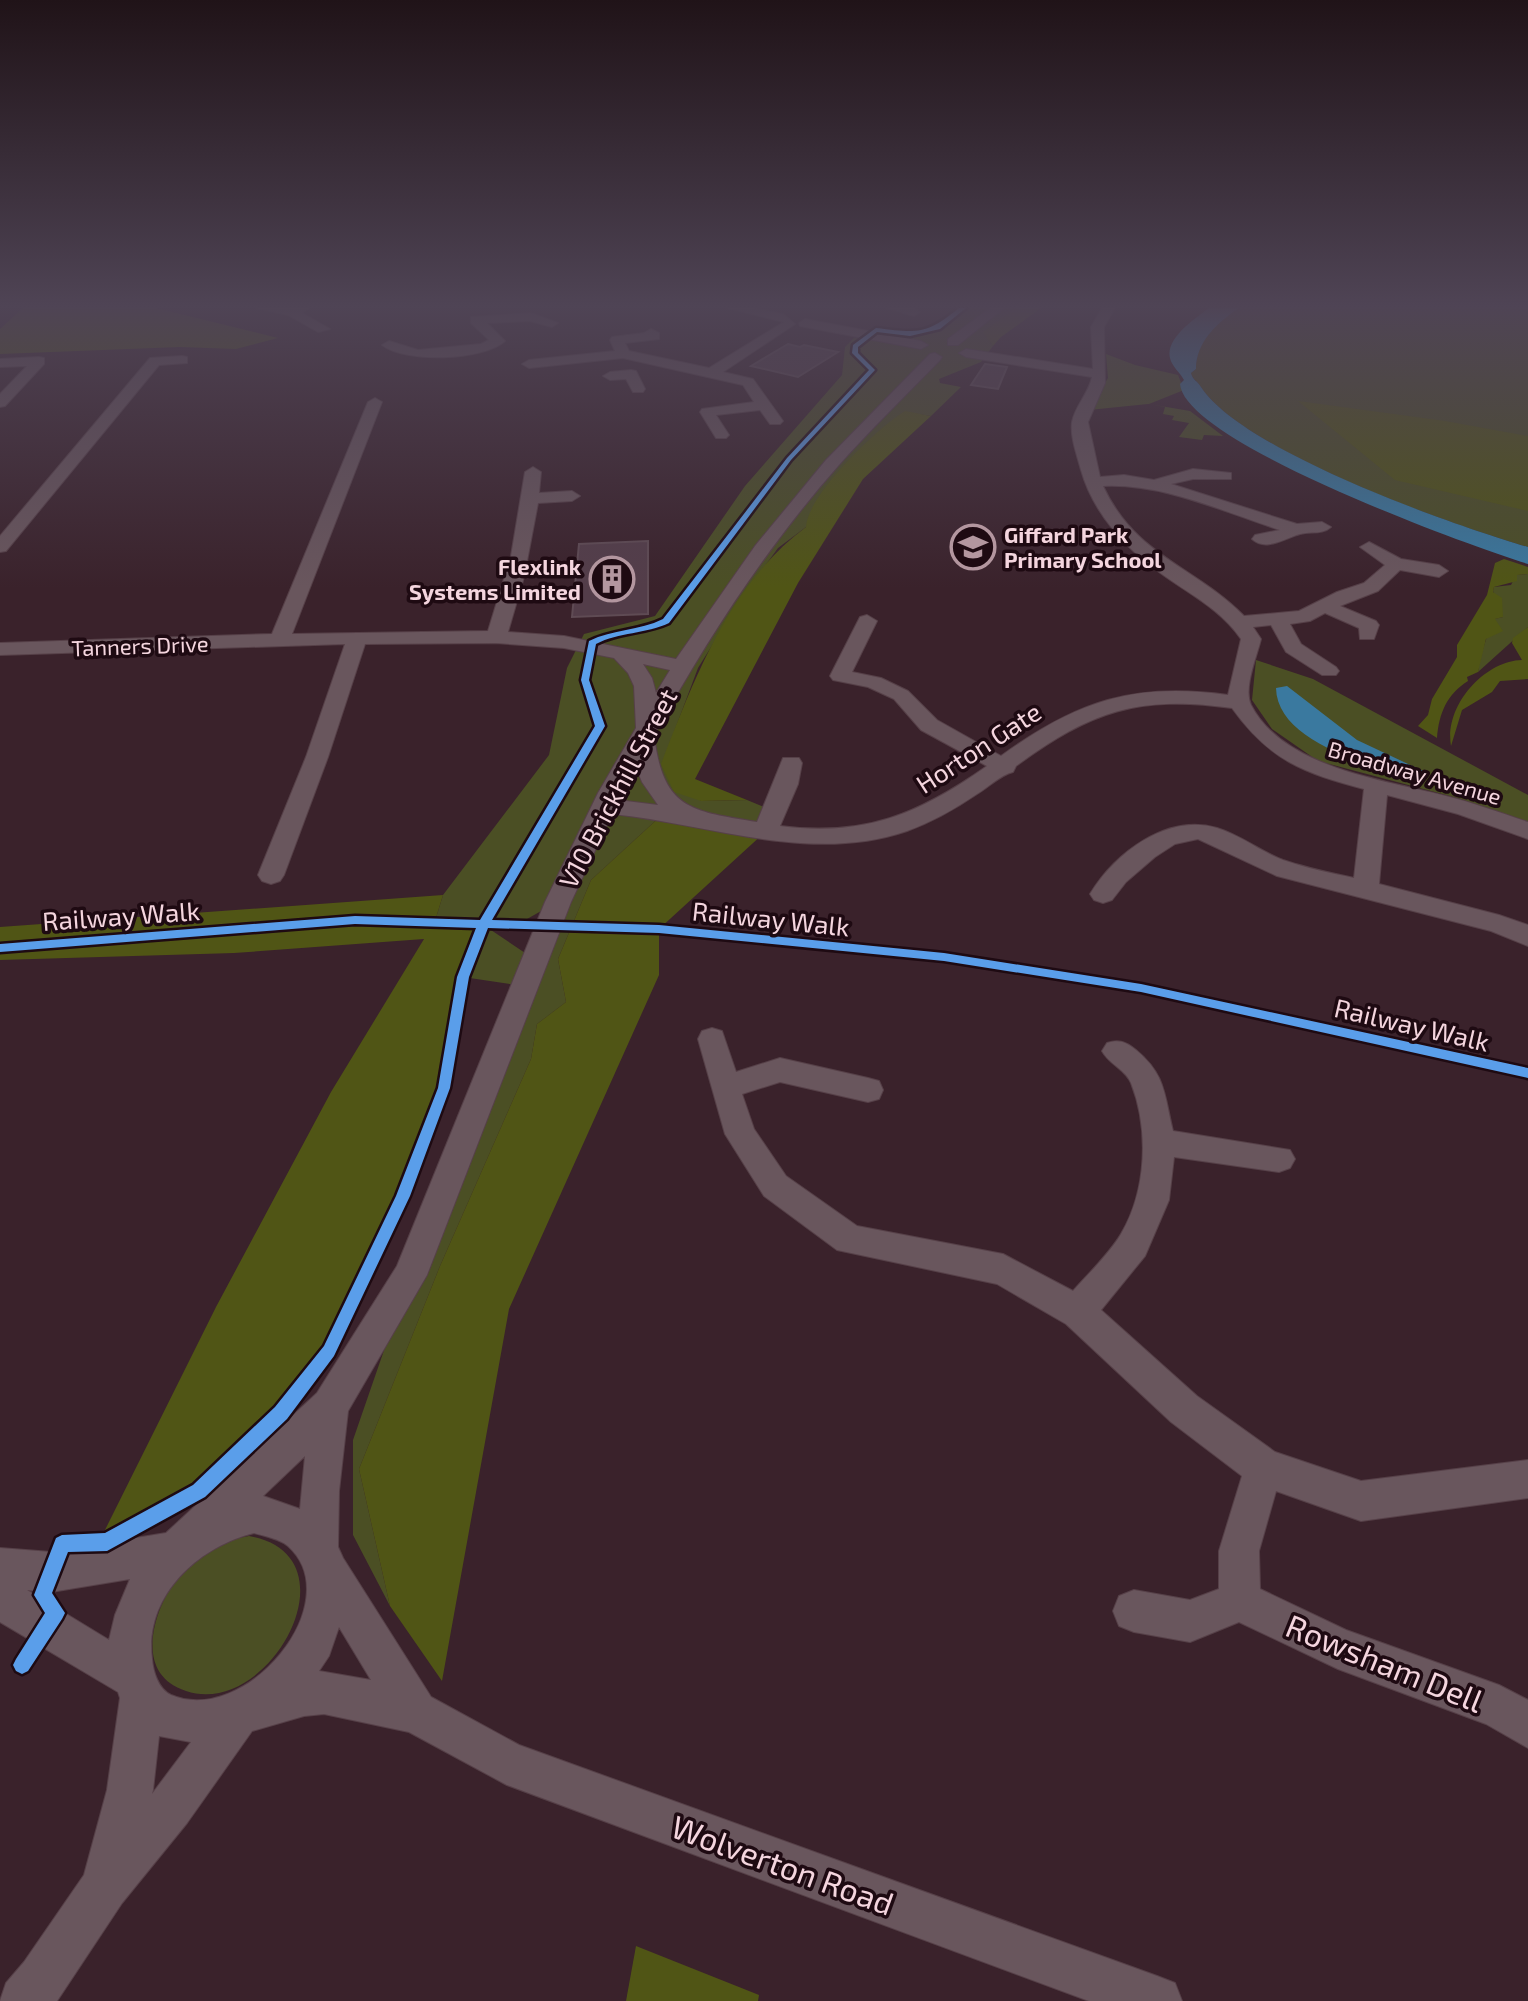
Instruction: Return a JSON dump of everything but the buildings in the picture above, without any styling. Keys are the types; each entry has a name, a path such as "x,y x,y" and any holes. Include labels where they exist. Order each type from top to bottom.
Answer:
{"street":[{"path":"0,547 120,401"},
{"path":"761,401 775,421"},
{"name":"V10 Brickhill Street","path":"185,1543 330,1406 410,1275 558,902 644,732 718,609 761,550 832,463 896,401"},
{"path":"1090,401 1080,423 1091,482 1104,507 1126,535 1169,571 1222,604 1241,622 1251,639 1239,687 1239,703"},
{"path":"280,640 375,402"},
{"path":"686,414 764,405"},
{"path":"707,412 721,435"},
{"path":"496,637 506,612 531,498 533,472"},
{"path":"1161,486 1162,481 1178,476 1210,473 1225,476"},
{"path":"1091,482 1124,480 1161,486 1200,501 1259,515 1296,529"},
{"path":"531,498 572,496"},
{"path":"1261,539 1279,537 1296,529 1322,527"},
{"path":"1369,547 1396,564 1439,571"},
{"path":"1241,622 1303,617 1344,596 1371,587 1396,564"},
{"path":"1327,607 1369,625 1367,635"},
{"path":"1278,620 1293,648 1329,671"},
{"path":"829,696 867,621"},
{"name":"Tanners Drive","path":"0,649 496,637 564,642 682,666"},
{"path":"271,875 317,757 357,638"},
{"path":"621,654 638,668 647,690 644,732 648,774 662,797 689,818"},
{"path":"840,676 874,682 901,695 929,725 1005,767"},
{"name":"Horton Gate","path":"604,806 826,839 870,833 929,815 1005,767 1070,720 1109,706 1158,698 1239,703"},
{"name":"Broadway Avenue","path":"1239,703 1259,730 1283,751 1319,770 1376,788 1466,809 1528,831"},
{"path":"765,832 786,784 791,763"},
{"path":"1366,889 1376,788"},
{"path":"1103,894 1116,874 1166,836 1191,829 1230,841 1272,865 1499,924 1528,936"},
{"path":"712,1039 740,1134 775,1186 849,1239 1003,1270 1078,1312 1184,1409 1264,1468 1361,1501 1528,1479"},
{"path":"1078,1312 1133,1245 1153,1200 1156,1127 1144,1074 1117,1051"},
{"path":"725,1087 780,1070 868,1090"},
{"path":"1156,1127 1279,1159"},
{"name":"V10 Brickhill Street","path":"322,1558 320,1491 330,1406"},
{"path":"1134,1611 1190,1621 1240,1601 1239,1551 1264,1468"},
{"path":"24,2001 42,1980 105,1886 244,1713 281,1687 309,1649 320,1628 327,1597 322,1558 302,1527 280,1516 254,1513 225,1519 185,1543 152,1580 136,1613 129,1646 138,1687 130,1790 105,1886"},
{"path":"0,1568 51,1572 185,1543"},
{"name":"Wolverton Road","path":"322,1558 416,1712"},
{"path":"0,1597 138,1687 159,1714 182,1723 207,1725 244,1713"},
{"name":"Rowsham Dell","path":"1240,1601 1338,1648 1499,1707 1528,1726"},
{"name":"Wolverton Road","path":"244,1713 304,1694 324,1692 416,1712 507,1763 1157,2001"}],"green space":[{"path":"819,401 946,401 931,416 905,412 806,527 778,548 743,596 698,668 662,764 701,801 747,800 774,811 765,832 664,813 591,880 558,959 566,1002 537,1024 531,1059 440,1266 359,1469 390,1606 353,1535 353,1440 410,1275 523,986 463,977 483,926 435,921 443,895 549,755 567,668 584,634 655,616 745,486","holes":["557,902 534,959 485,926 520,923"]},
{"path":"1094,401 1156,401 1149,404 1089,410"},
{"path":"1215,401 1528,401 1528,547 1450,522 1351,483 1259,436"},
{"path":"1298,401 1445,421 1528,436 1528,511 1395,480"},
{"path":"1149,404 1190,411 1223,436 1204,435 1202,440 1179,437 1189,423 1172,420 1174,416 1163,414 1165,407"},
{"path":"905,411 931,416 863,479 798,583 695,779 747,800 701,801 674,792 661,764 701,666 735,604 779,550 806,527 818,497 845,463"},
{"path":"1504,559 1528,567 1528,574 1517,575 1517,581 1494,587 1493,592 1502,598 1503,617 1495,619 1503,631 1486,639 1478,672 1467,677 1468,681 1449,698 1442,712 1437,738 1418,726 1428,715 1432,699 1457,657 1457,645 1487,595 1495,563"},
{"path":"1528,574 1528,627 1478,672 1494,619 1503,617 1494,587 1511,585 1516,575"},
{"path":"1528,627 1528,679 1500,681 1492,692 1462,710 1451,746 1450,731 1460,701 1481,677 1494,668 1522,660 1512,643 1513,638"},
{"path":"1256,660 1313,679 1528,795 1528,825 1461,799 1318,761 1272,729 1252,700"},
{"path":"664,813 765,832 659,929 659,975 509,1309 442,1681 390,1606 359,1469 440,1266 531,1059 537,1024 566,1002 558,959 591,880"},
{"path":"443,895 435,921 483,925 463,977 444,1088 403,1196 329,1351 281,1413 199,1491 107,1542 102,1536 216,1307 331,1092 424,939 234,953 0,960 0,927"},
{"path":"249,1536 281,1549 297,1572 300,1601 290,1631 272,1659 247,1681 217,1693 186,1691 168,1681 157,1667 153,1650 159,1612 167,1593 189,1563 217,1545"},
{"path":"636,1946 759,1995 758,2001 626,2001"}],"water":[{"path":"1190,401 1215,401 1259,436 1352,483 1451,522 1528,547 1528,564 1450,537 1334,489 1228,434 1194,408"},
{"path":"1287,686 1357,740 1423,771 1424,782 1359,761 1312,739 1294,725 1281,708 1276,688"}],"cycle path":[{"path":"22,1665 56,1613 43,1595 62,1544 107,1542 199,1491 281,1413 329,1351 403,1196 444,1088 463,977 483,925 600,726 585,680 592,643 666,621 789,459 843,401"},
{"name":"Railway Walk","path":"0,948 355,920 659,929 944,957 1141,988 1528,1073"}],"place":[{"name":"Giffard Park Primary School","path":"973,547"},
{"name":"Flexlink Systems Limited","path":"612,579"}]}
